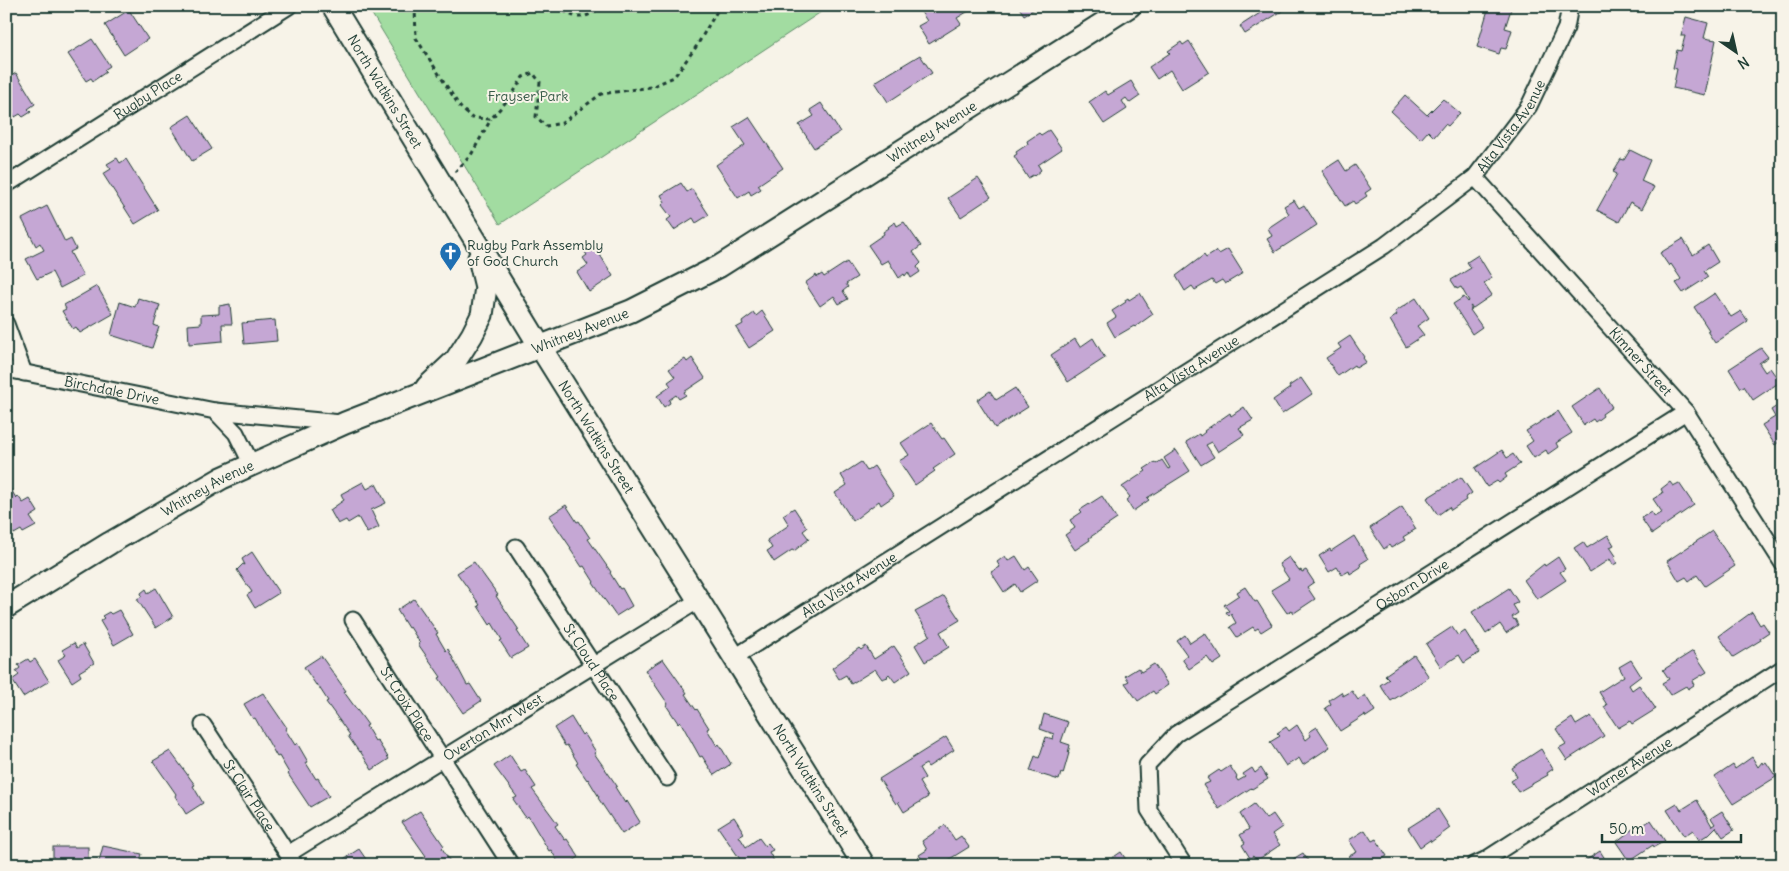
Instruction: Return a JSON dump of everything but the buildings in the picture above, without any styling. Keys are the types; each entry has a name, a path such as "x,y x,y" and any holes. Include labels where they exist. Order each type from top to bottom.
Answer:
{"main road":[{"name":"North Watkins Street","path":"333,6 541,348 864,865"},
{"name":"Whitney Avenue","path":"6,607 222,478 346,423 541,348 631,311 720,266 1130,6"},
{"path":"419,395 456,360 482,315 486,287 474,238"}],"street":[{"name":"Rugby Place","path":"6,185 289,6"},
{"name":"Alta Vista Avenue","path":"735,657 1384,246 1475,177 1530,106 1566,28 1570,6"},
{"name":"Kimner Street","path":"1475,177 1686,412 1783,564"},
{"path":"6,324 24,373"},
{"name":"Birchdale Drive","path":"6,369 216,411 346,423"},
{"path":"216,411 236,433 252,465"},
{"name":"Osborn Drive","path":"1184,865 1149,810 1147,765 1176,734 1686,412"},
{"name":"St Cloud Place","path":"516,547 667,778"},
{"name":"Overton Mnr West","path":"291,860 442,759 699,600"},
{"name":"St Croix Place","path":"353,620 511,865"},
{"name":"Warner Avenue","path":"1474,865 1485,860 1783,668"},
{"name":"St Clair Place","path":"203,725 291,860"}],"path":[{"path":"415,6 416,38 460,107 472,118 491,119"},
{"path":"557,6 572,17 588,17 599,6"},
{"path":"443,186 471,155 491,119 512,95 523,77 533,73 540,82 536,117 546,126 562,123 602,94 651,87 674,77 696,47 720,6"}],"green space":[{"name":"Frayser Park","path":"367,6 830,6 500,224"}],"place":[{"name":"Rugby Park Assembly of God Church","path":"451,272"}]}
